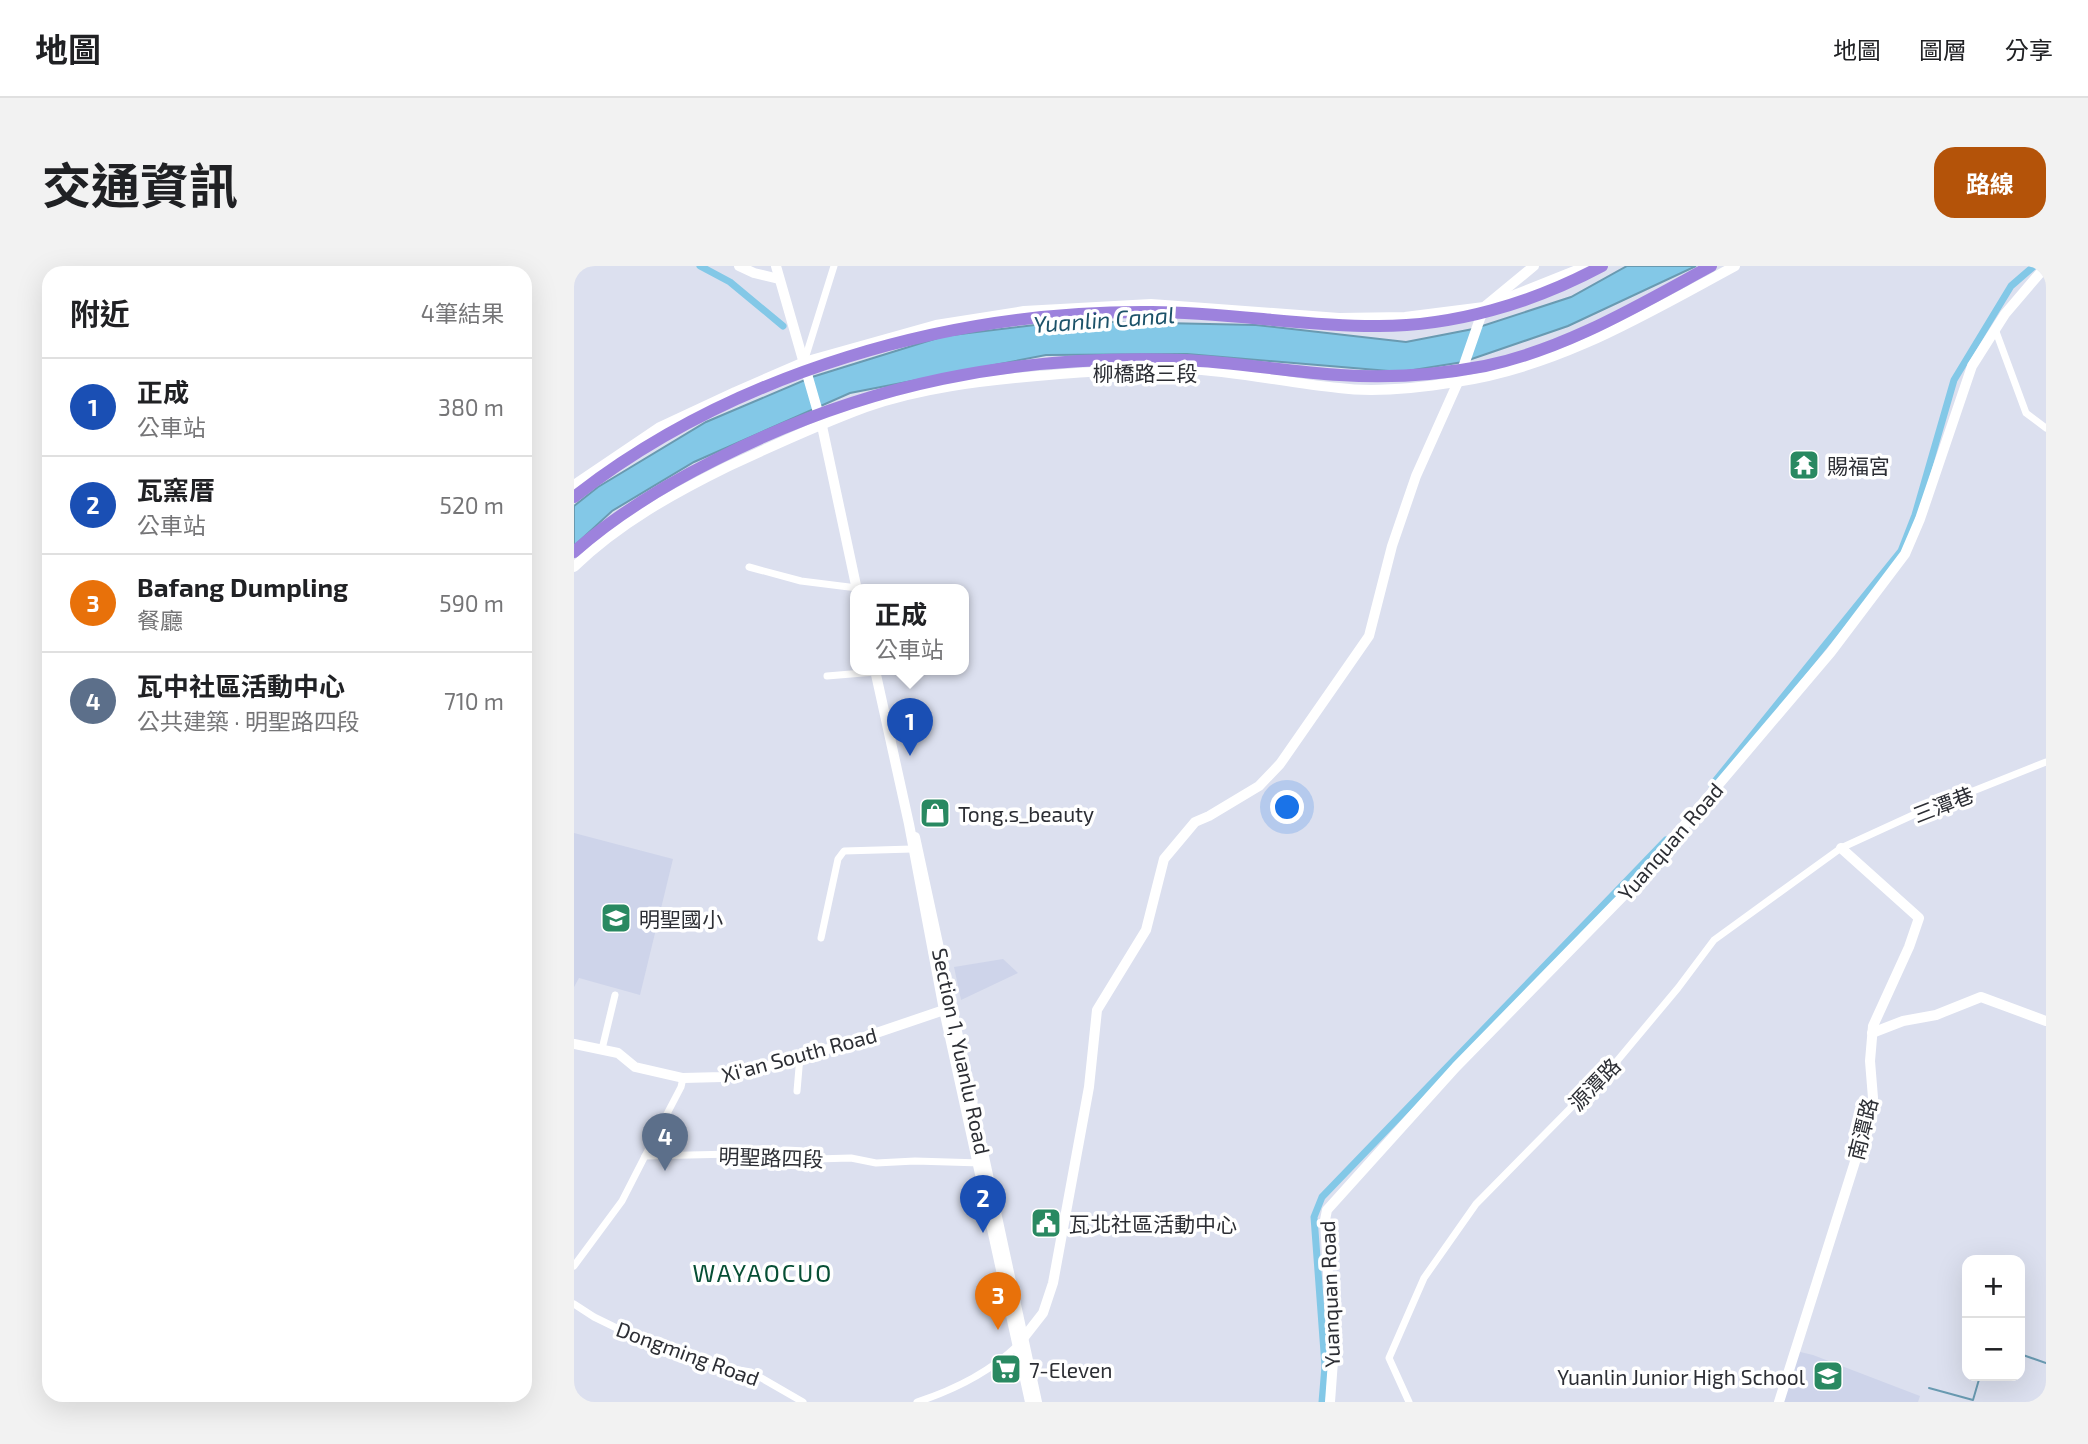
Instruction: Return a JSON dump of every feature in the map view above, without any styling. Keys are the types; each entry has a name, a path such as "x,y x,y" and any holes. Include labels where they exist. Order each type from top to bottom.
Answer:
{"highway":[{"path":"574,497 596,479 667,436 742,397 824,365 941,332 1026,318 1105,312 1190,313 1338,325 1408,325 1505,307 1562,286 1602,266"},
{"path":"574,552 614,519 686,474 754,440 866,397 944,377 995,369 1108,359 1187,360 1342,376 1417,375 1485,366 1585,332 1711,266"}],"street":[{"path":"739,266 754,273 779,278"},
{"path":"776,266 818,410 856,584"},
{"path":"804,362 834,266"},
{"path":"917,1402 949,1392 1008,1354 1043,1313 1053,1283 1089,1087 1097,1010 1146,930 1164,859 1195,822 1259,786 1280,764 1369,636 1392,546 1416,476 1458,382 1479,318 1484,307 1534,266"},
{"path":"574,485 660,427 804,362 936,325 1024,311 1151,304 1368,318 1405,317 1484,307 1587,266"},
{"name":"柳橋路三段","path":"574,567 620,529 692,484 759,452 868,407 922,392 985,382 1096,371 1186,369 1250,374 1342,389 1381,389 1458,382 1522,367 1590,344 1735,266"},
{"name":"Yuanquan Road","path":"1331,1402 1333,1361 1325,1220 1327,1210 1456,1067 1630,889 1831,652 1905,554 1920,519 1972,366 2004,314 2046,266"},
{"path":"1995,328 2026,413 2046,428"},
{"path":"749,567 801,581 850,588"},
{"path":"827,676 850,674"},
{"name":"Section 1, Yuanlu Road","path":"876,675 909,824 944,1010 982,1163"},
{"name":"三潭巷","path":"1841,848 1913,815 2046,762"},
{"name":"Section 1, Yuanlu Road","path":"909,824 918,843 982,1163 1037,1402"},
{"name":"南潭路","path":"1779,1402 1873,1098 1873,1026 1909,947 1919,918 1841,848"},
{"name":"源潭路","path":"1409,1402 1389,1357 1424,1278 1476,1204 1617,1061 1714,940 1841,848"},
{"path":"821,938 838,859 844,851 912,849"},
{"path":"602,1049 615,995"},
{"path":"1872,1032 1903,1021 1936,1015 1981,997 2046,1021"},
{"name":"Xi'an South Road","path":"574,1044 618,1052 635,1067 683,1078 740,1074 852,1042 944,1010"},
{"path":"797,1091 800,1056"},
{"path":"574,1266 622,1201 681,1087 683,1078"},
{"name":"明聖路四段","path":"645,1156 734,1154 781,1160 851,1158 876,1163 982,1163"},
{"name":"Dongming Road","path":"574,1304 637,1338 732,1369 751,1372 803,1402"},
{"name":"Section 1, Yuanlu Road","path":"1021,1341 1030,1402"}],"shaded area":[{"name":"明聖國小","path":"574,833 673,859 640,995 579,978 574,987"},
{"path":"1003,959 1018,973 961,1000 954,967"},
{"name":"Yuanlin Junior High School","path":"1796,1351 1920,1396 1918,1402 1782,1402"}],"water":[{"path":"1627,266 1696,266 1568,326 1463,362 1401,372 1187,354 1046,355 850,393 694,462 612,511 574,546 574,506 598,487 706,422 812,377 944,336 1068,321 1256,325 1406,342 1473,329 1571,297"}],"waterway":[{"path":"700,266 730,282 783,326"},
{"path":"1712,785 1901,551 1915,515 1954,380 2011,286 2034,266"},
{"path":"1322,1402 1325,1366 1314,1217 1322,1197 1666,840"},
{"path":"2025,1356 2046,1363"},
{"path":"1929,1388 1973,1400 1979,1381"}],"place":[{"name":"賜福宮","path":"1804,465"},
{"name":"正成","path":"910,756"},
{"name":"Tong.s_beauty","path":"935,813"},
{"name":"明聖國小","path":"616,918"},
{"name":"瓦中社區活動中心","path":"665,1171"},
{"name":"瓦北社區活動中心","path":"1046,1223"},
{"name":"瓦窯厝","path":"983,1233"},
{"name":"Bafang Dumpling","path":"998,1330"},
{"name":"7-Eleven","path":"1006,1369"},
{"name":"Yuanlin Junior High School","path":"1828,1376"}],"district":[{"name":"WAYAOCUO","path":"763,1272"}],"water label":[{"name":"Yuanlin Canal","path":"1104,319"}]}
